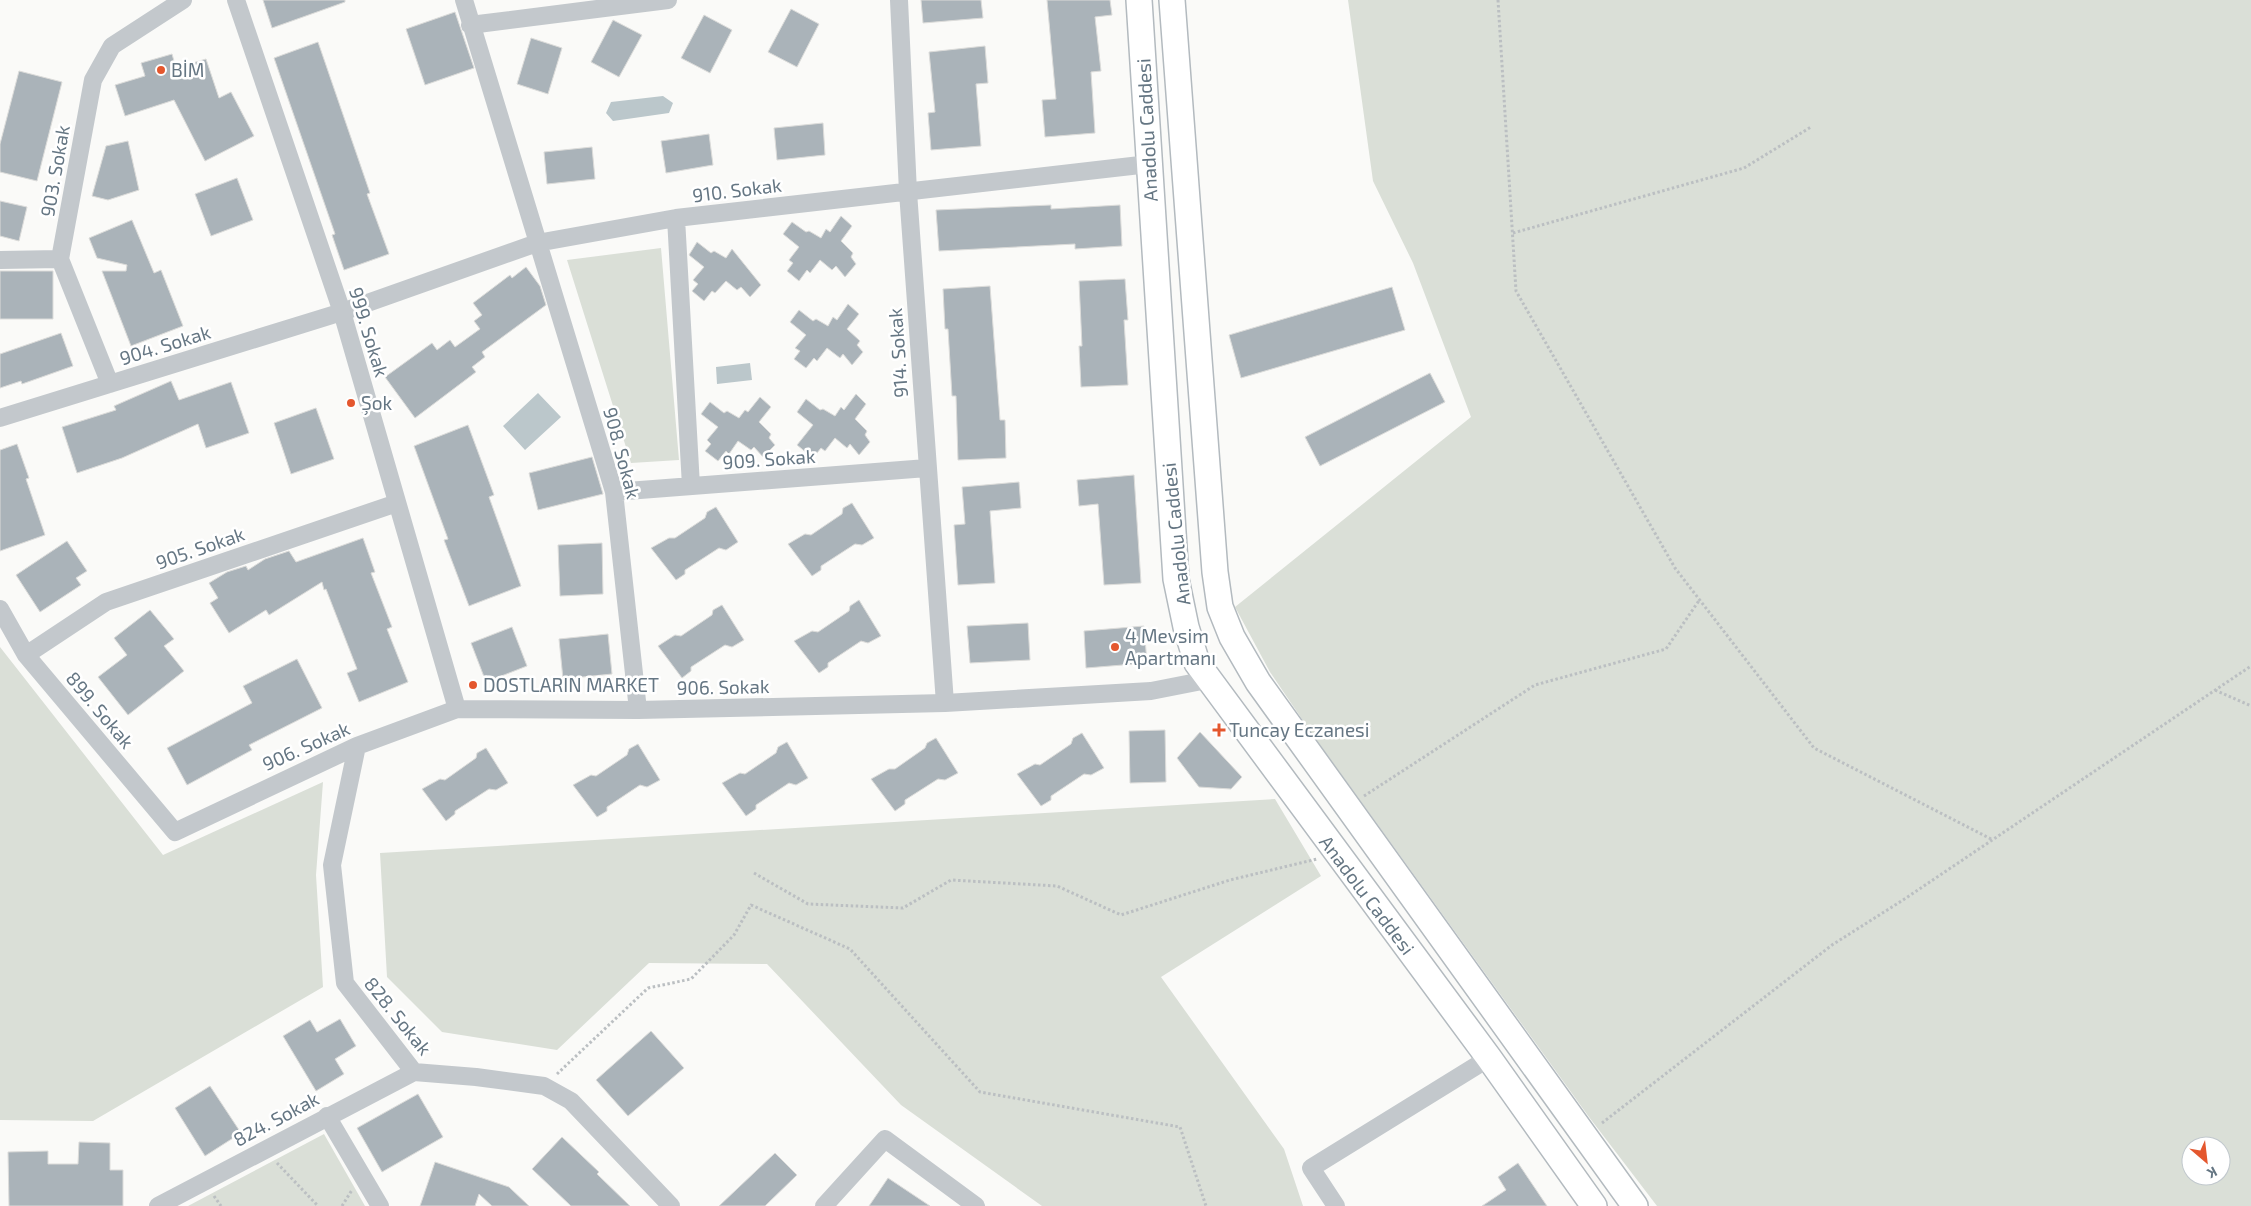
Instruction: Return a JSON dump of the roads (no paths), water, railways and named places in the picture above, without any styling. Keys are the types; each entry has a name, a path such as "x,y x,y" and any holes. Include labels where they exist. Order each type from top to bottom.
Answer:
{"main road":[{"name":"Anadolu Caddesi","path":"1139,0 1176,579 1186,627 1197,663 1489,1058 1594,1206"},
{"name":"Anadolu Caddesi","path":"1172,0 1215,572 1220,607 1232,637 1258,682 1635,1206"}],"street":[{"name":"903. Sokak","path":"60,258 93,80 112,46 182,0"},
{"name":"999. Sokak","path":"236,0 342,312 457,709"},
{"name":"908. Sokak","path":"464,0 470,26 614,492 638,710"},
{"path":"470,26 668,0"},
{"name":"914. Sokak","path":"898,0 908,192 945,703"},
{"name":"910. Sokak","path":"342,312 537,243 676,218 1148,164"},
{"path":"676,218 691,486"},
{"path":"0,260 60,258 110,384"},
{"name":"904. Sokak","path":"0,418 342,312"},
{"name":"909. Sokak","path":"614,492 927,468"},
{"name":"905. Sokak","path":"26,654 106,602 397,503"},
{"name":"899. Sokak","path":"0,609 26,654 175,832"},
{"name":"906. Sokak","path":"175,832 357,746 457,709 638,710 945,703 1151,692 1208,680"},
{"name":"828. Sokak","path":"357,746 332,865 345,983 414,1072 476,1077 544,1086 571,1101 671,1206"},
{"path":"1336,1206 1310,1168 1489,1058"},
{"name":"824. Sokak","path":"158,1206 414,1072"},
{"path":"328,1116 380,1206"},
{"path":"824,1206 884,1139 976,1206"}],"place":[{"name":"BİM","path":"161,70"},
{"name":"Şok","path":"351,403"},
{"name":"4 Mevsim Apartmanı","path":"1115,647"},
{"name":"DOSTLARIN MARKET","path":"473,685"},
{"name":"Tuncay Eczanesi","path":"1219,730"}]}
